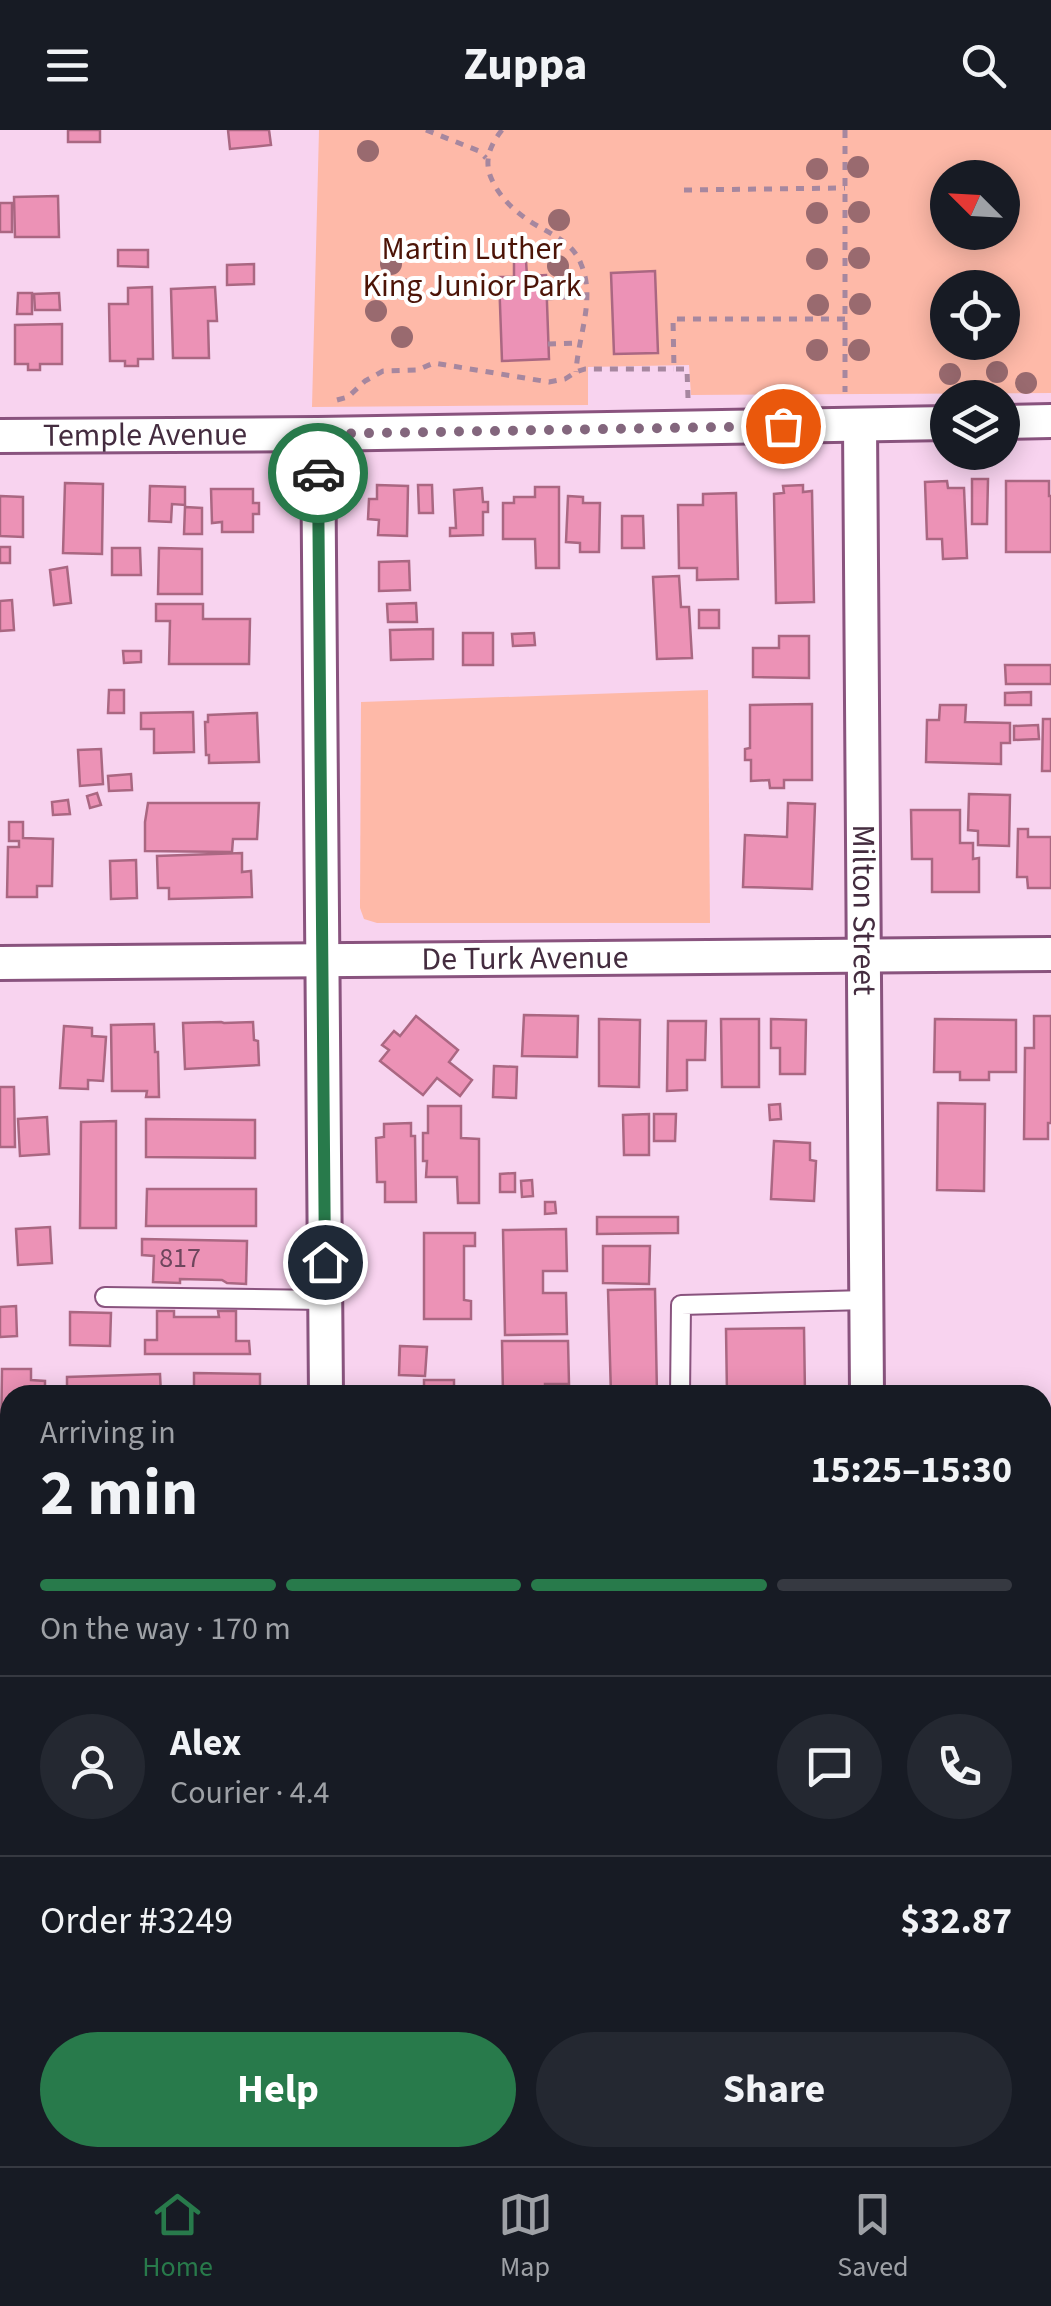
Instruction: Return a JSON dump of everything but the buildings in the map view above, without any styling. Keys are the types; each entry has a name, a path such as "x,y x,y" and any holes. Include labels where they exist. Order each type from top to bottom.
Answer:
{"street":[{"name":"Temple Avenue","path":"0,436 318,434 853,412 930,421"},
{"name":"Milton Street","path":"853,412 864,956 867,1385"},
{"path":"1020,422 1051,421"},
{"path":"318,434 326,1385"},
{"name":"De Turk Avenue","path":"0,963 1051,954"}],"lane":[{"path":"106,1297 325,1300"},
{"path":"680,1385 681,1305 866,1300"}],"path":[{"path":"426,130 480,150 488,160"},
{"path":"502,130 488,151 487,170 498,192 528,221 574,251 583,266 584,328 578,344 576,372"},
{"path":"844,130 845,319 853,412"},
{"path":"684,190 845,188"},
{"path":"546,298 586,296"},
{"path":"674,369 673,319 845,319"},
{"path":"548,344 578,344"},
{"path":"330,402 348,397 382,371 417,370 434,363 536,381 565,379 586,370 687,369 688,401"}],"green space":[{"name":"Martin Luther King Junior Park","path":"319,130 1051,130 1051,393 1020,393 1020,380 930,380 930,394 691,395 689,365 588,367 588,405 312,407"},
{"path":"708,690 710,923 377,923 364,919 360,908 361,702"}],"way so far":[{"path":"318,473 318,434 783,426"}],"route":[{"path":"318,473 325,1262"}]}
